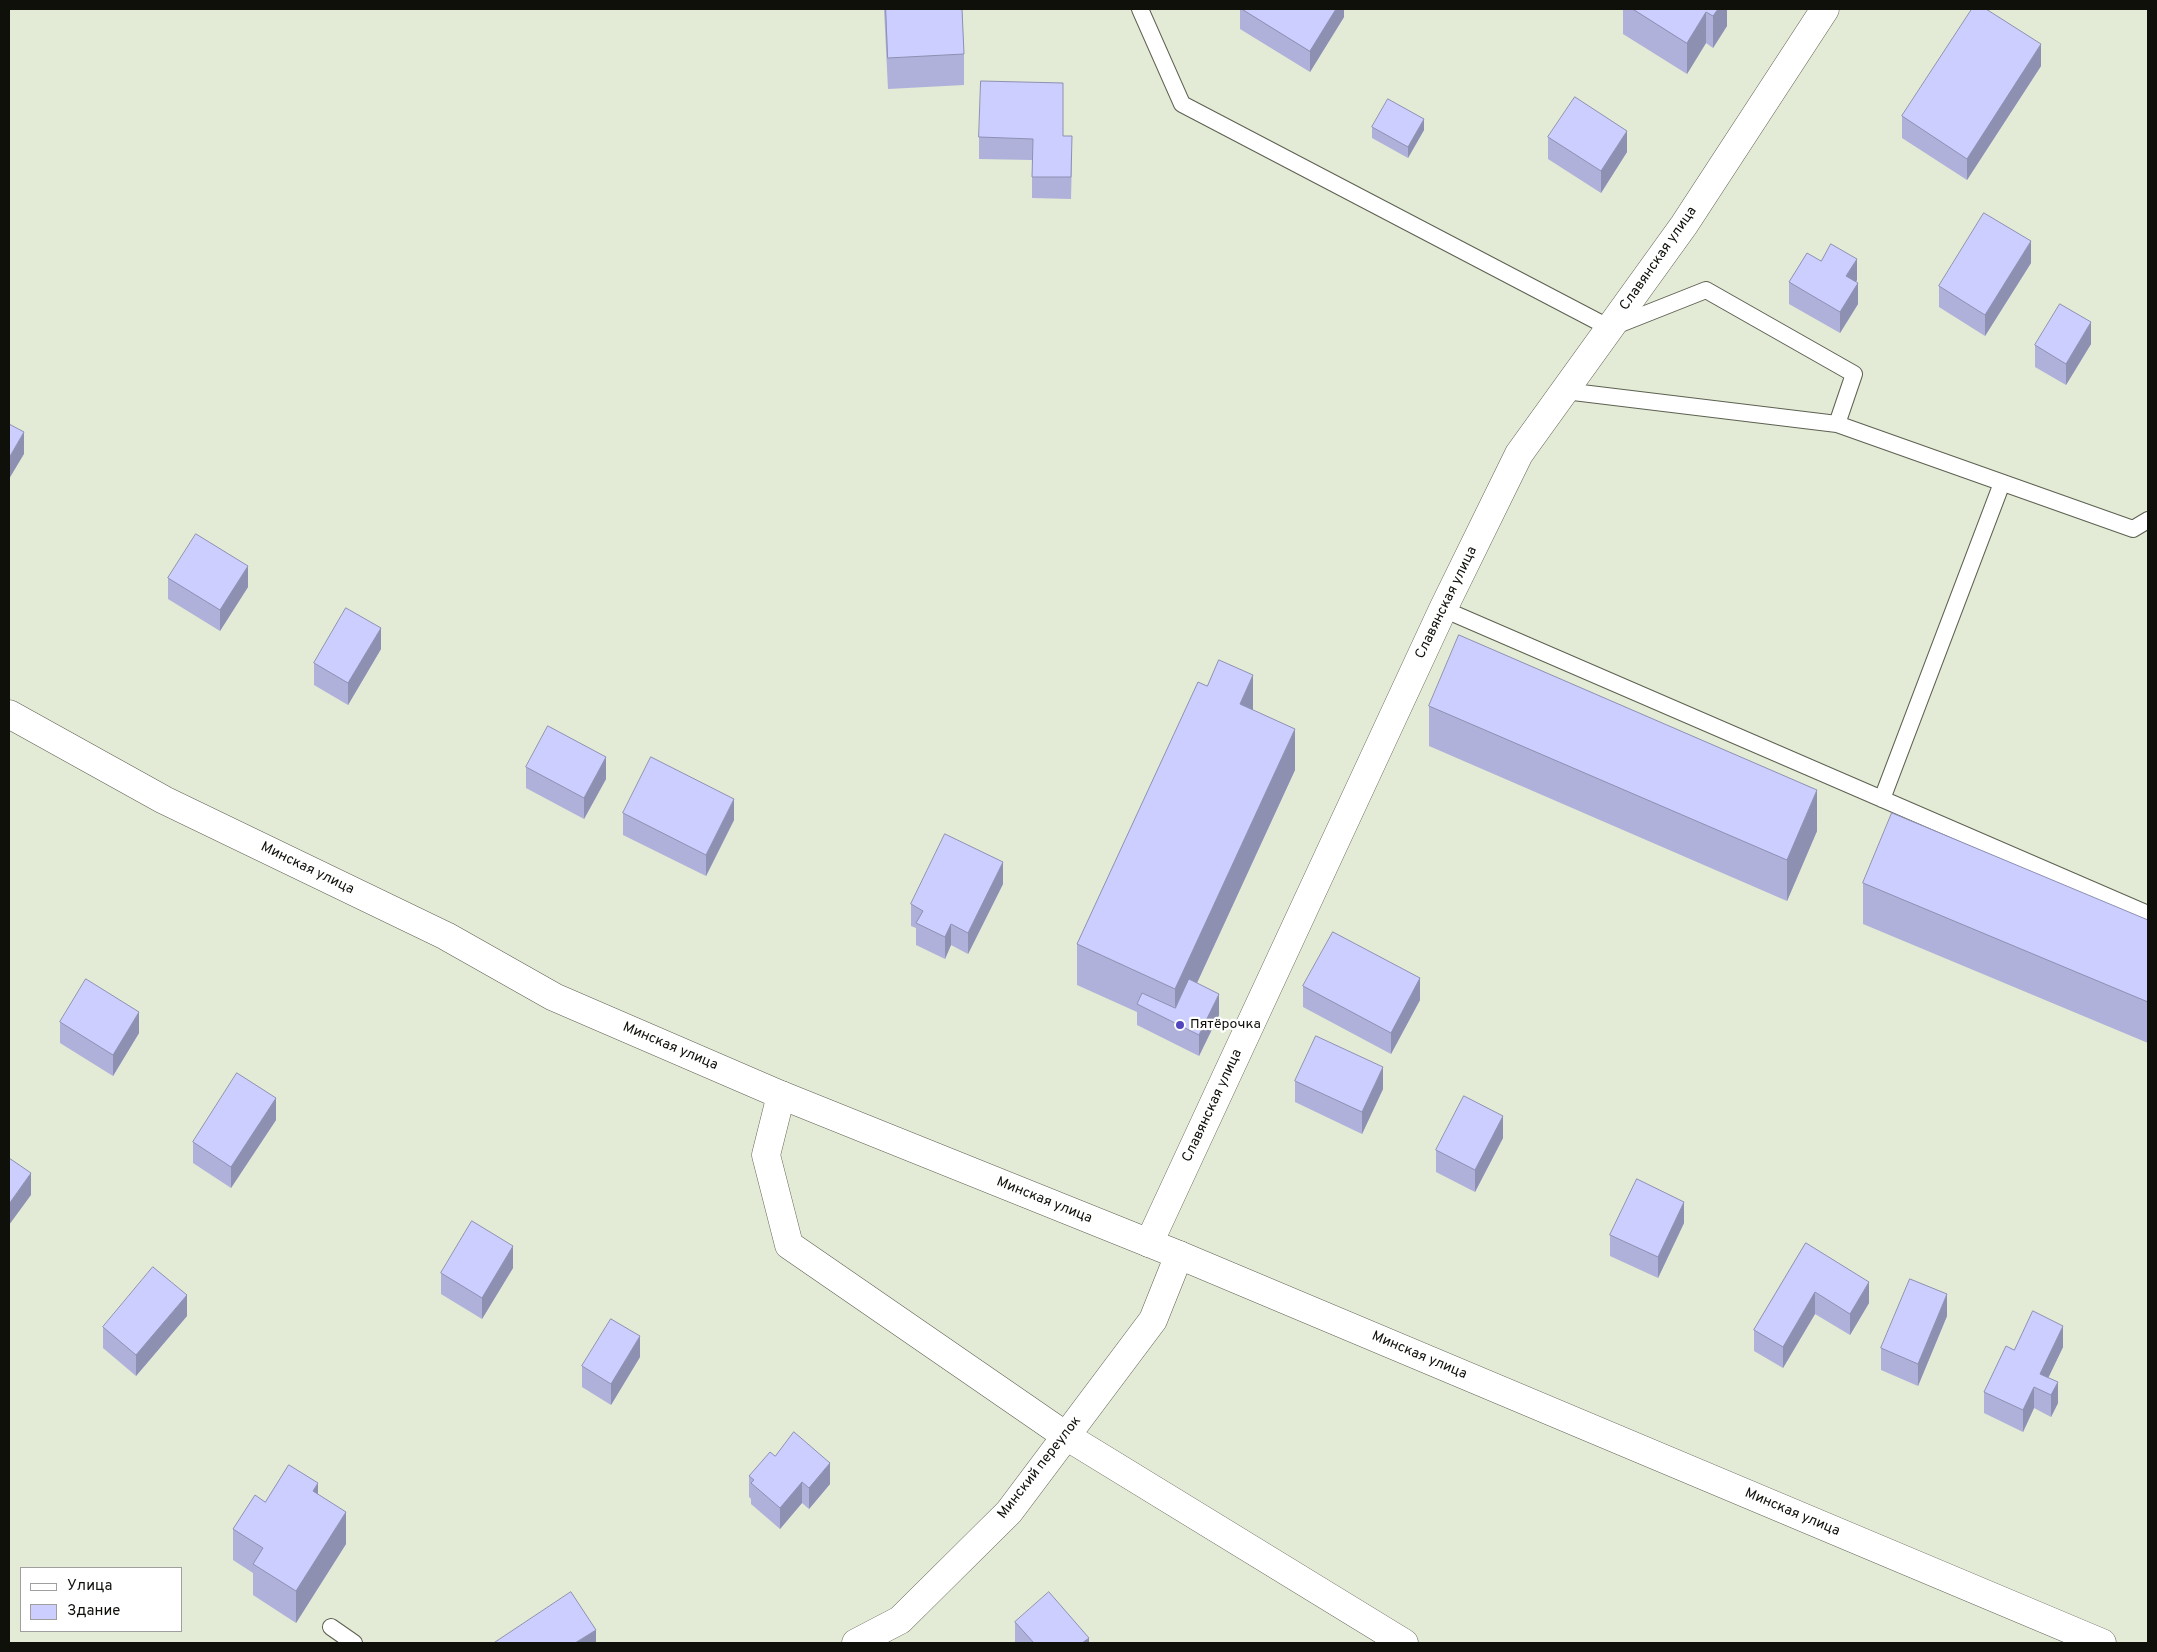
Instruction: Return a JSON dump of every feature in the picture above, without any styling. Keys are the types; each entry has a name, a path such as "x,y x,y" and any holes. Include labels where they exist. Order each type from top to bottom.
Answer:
{"street":[{"name":"Славянская улица","path":"1149,1242 1443,609 1519,454 1684,225 1825,9"},
{"name":"Минская улица","path":"9,714 164,800 446,936 554,997 781,1095 1149,1242 2102,1643"},
{"path":"781,1095 766,1155 789,1245 1066,1436 1404,1643"},
{"name":"Минский переулок","path":"856,1643 900,1620 1002,1518 1153,1320 1179,1255"}],"lane":[{"path":"1140,9 1182,104 1610,328 1706,290 1854,374 1837,424"},
{"path":"1565,391 1837,424 2133,529 2148,520"},
{"path":"1882,799 2002,483"},
{"path":"1443,609 2148,914"},
{"path":"331,1627 354,1643"}],"building":[{"path":"886,9 962,9 964,54 888,58"},
{"path":"1242,9 1336,9 1310,51"},
{"path":"1633,9 1718,9 1713,16 1706,12 1687,43"},
{"path":"1972,9 1986,9 2041,44 1967,159 1902,116"},
{"path":"981,81 1063,83 1063,136 1072,136 1071,177 1032,177 1033,139 979,137"},
{"path":"1575,97 1627,131 1601,171 1548,137"},
{"path":"1388,99 1424,119 1408,147 1372,127"},
{"path":"1984,213 2031,241 1985,315 1939,286"},
{"path":"1831,244 1857,259 1846,276 1858,283 1840,312 1789,282 1807,253 1821,261"},
{"path":"2060,304 2091,322 2066,364 2035,345"},
{"path":"9,424 24,432 9,458"},
{"path":"196,534 248,566 220,610 168,578"},
{"path":"346,608 381,628 348,683 314,663"},
{"path":"1459,635 1817,790 1787,860 1429,706"},
{"path":"1219,660 1253,675 1240,704 1295,729 1175,989 1077,944 1198,682 1207,686"},
{"path":"548,726 606,757 584,798 526,767"},
{"path":"651,757 734,799 706,855 623,813"},
{"path":"1892,813 2148,920 2148,1002 1863,883"},
{"path":"945,834 1003,862 968,933 951,924 945,937 916,923 923,911 911,904"},
{"path":"1333,932 1420,978 1391,1033 1303,986"},
{"path":"86,979 139,1012 113,1055 60,1022"},
{"path":"1189,979 1219,994 1199,1035 1137,1004 1142,993 1175,1008"},
{"path":"1316,1036 1383,1067 1362,1112 1295,1081"},
{"path":"237,1073 276,1098 231,1167 193,1142"},
{"path":"1464,1096 1503,1116 1475,1170 1436,1150"},
{"path":"9,1158 31,1173 9,1204"},
{"path":"1637,1179 1684,1202 1658,1257 1610,1235"},
{"path":"472,1221 513,1246 482,1298 441,1273"},
{"path":"1806,1243 1869,1282 1850,1314 1815,1292 1783,1347 1754,1330"},
{"path":"153,1267 187,1295 136,1355 103,1327"},
{"path":"1910,1279 1947,1294 1918,1364 1881,1348"},
{"path":"2033,1311 2063,1326 2040,1374 2058,1382 2051,1395 2034,1387 2023,1410 1984,1392 2006,1346 2014,1350"},
{"path":"611,1319 640,1336 611,1384 582,1366"},
{"path":"794,1432 830,1463 809,1488 802,1482 780,1508 751,1483 754,1480 749,1476 770,1452 775,1456"},
{"path":"289,1465 318,1483 313,1491 346,1512 296,1591 253,1564 263,1548 233,1529 255,1495 265,1502"},
{"path":"571,1592 596,1630 575,1643 494,1643"},
{"path":"1049,1592 1089,1638 1082,1643 1034,1643 1015,1622"}],"place":[{"name":"Пятёрочка","path":"1180,1025"}]}
